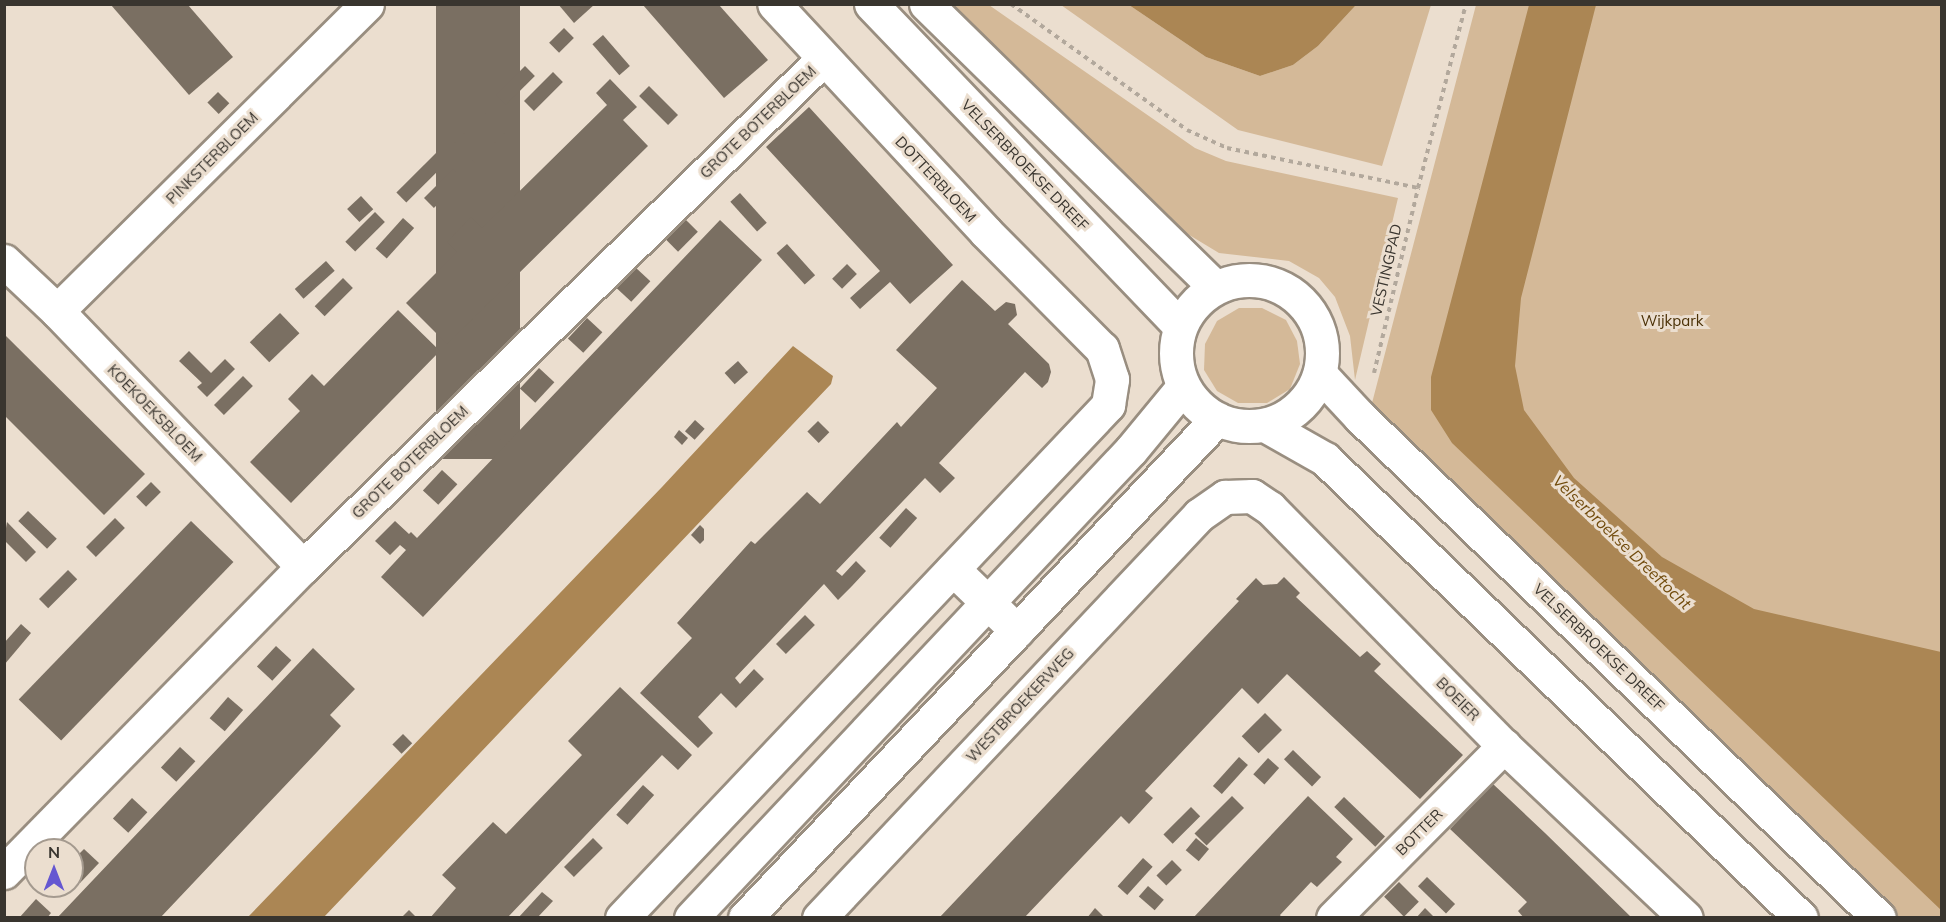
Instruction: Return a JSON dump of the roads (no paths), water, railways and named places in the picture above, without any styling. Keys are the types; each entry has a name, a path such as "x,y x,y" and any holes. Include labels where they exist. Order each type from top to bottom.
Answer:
{"street":[{"name":"PINKSTERBLOEM","path":"57,311 367,4"},
{"name":"DOTTERBLOEM","path":"774,4 986,232 1102,349 1112,379 1108,405 952,569"},
{"name":"VELSERBROEKSE DREEF","path":"871,4 1180,326"},
{"path":"926,4 1215,287"},
{"name":"GROTE BOTERBLOEM","path":"4,872 303,567 823,59"},
{"name":"KOEKOEKSBLOEM","path":"4,261 57,311 303,567"},
{"path":"1236,280 1257,280 1278,285 1296,296 1311,313 1320,332 1323,353 1320,374 1308,397 1288,415 1265,425 1248,427 1216,419 1197,405 1183,387 1176,366 1175,346 1180,326 1194,303 1215,287 1236,280"},
{"name":"VELSERBROEKSE DREEF","path":"1320,374 1360,417 1879,918"},
{"path":"691,918 1131,450 1183,387"},
{"path":"745,918 1216,419"},
{"path":"1265,425 1325,459 1801,918"},
{"name":"BOEIER","path":"1225,497 1252,496 1270,508 1504,746 1686,918"},
{"name":"WESTBROEKERWEG","path":"819,918 1199,515 1225,497"},
{"path":"622,918 952,569 1017,631"},
{"name":"BOTTER","path":"1333,918 1504,746"}],"water":[{"path":"1129,5 1356,5 1318,46 1293,65 1260,76 1206,57"},
{"name":"Velserbroekse Dreeftocht","path":"1529,5 1596,5 1521,298 1515,366 1524,410 1574,478 1662,557 1754,609 1941,652 1941,910 1452,443 1431,410 1431,377"},
{"path":"793,346 833,376 831,384 324,917 248,917 662,487"}],"park label":[{"name":"Wijkpark","path":"1672,321"}]}
